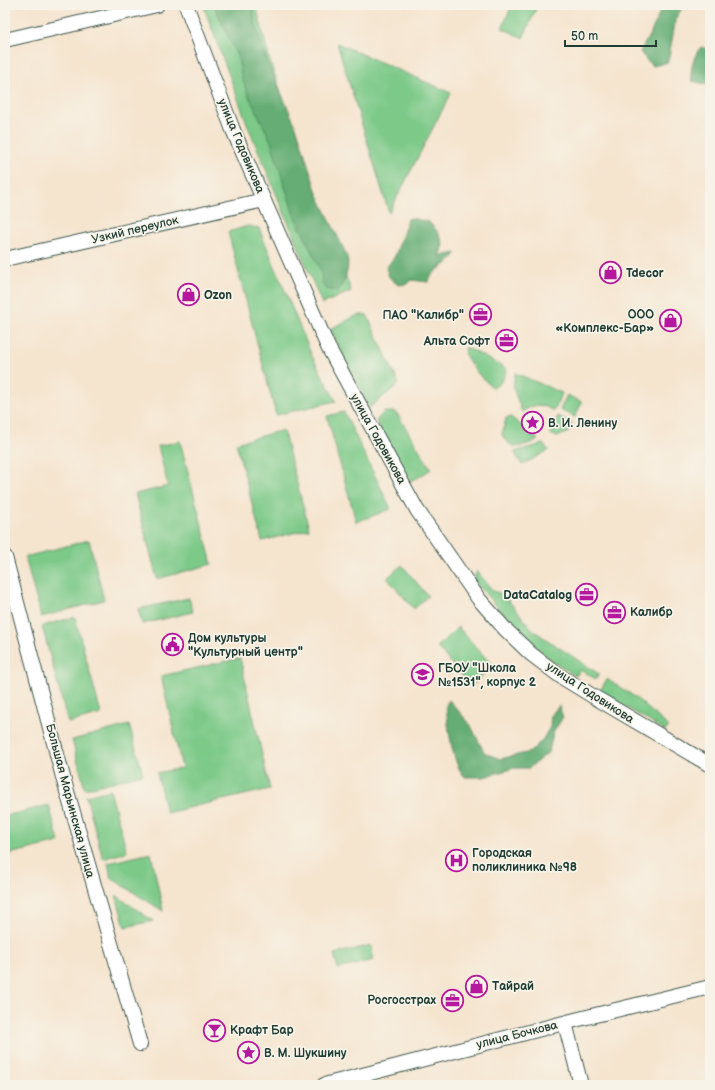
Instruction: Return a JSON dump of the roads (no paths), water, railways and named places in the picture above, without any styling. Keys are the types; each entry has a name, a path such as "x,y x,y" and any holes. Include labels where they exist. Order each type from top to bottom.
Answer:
{"street":[{"path":"5,40 157,5"},
{"name":"улица Годовикова","path":"186,5 233,130 328,347 417,510 478,598 505,629 531,654 560,676 632,721 710,765"},
{"name":"Узкий переулок","path":"5,259 264,200"},
{"name":"Большая Марьинская улица","path":"5,557 64,781 140,1044"},
{"name":"улица Бочкова","path":"324,1085 710,987"},
{"path":"564,1023 581,1085"}],"place":[{"name":"Tdecor","path":"610,273"},
{"name":"Ozon","path":"189,295"},
{"name":"ПАО \"Калибр\"","path":"480,315"},
{"name":"ООО «Комплекс-Бар»","path":"670,321"},
{"name":"Альта Софт","path":"506,341"},
{"name":"В. И. Ленину","path":"532,423"},
{"name":"DataCatalog","path":"587,595"},
{"name":"Калибр","path":"614,612"},
{"name":"Дом культуры \"Культурный центр\"","path":"173,645"},
{"name":"ГБОУ \"Школа №1531\", корпус 2","path":"423,675"},
{"name":"Городская поликлиника №98","path":"457,860"},
{"name":"Тайрай","path":"476,986"},
{"name":"Росгосстрах","path":"452,1000"},
{"name":"Крафт Бар","path":"215,1030"},
{"name":"В. М. Шукшину","path":"248,1053"}]}
